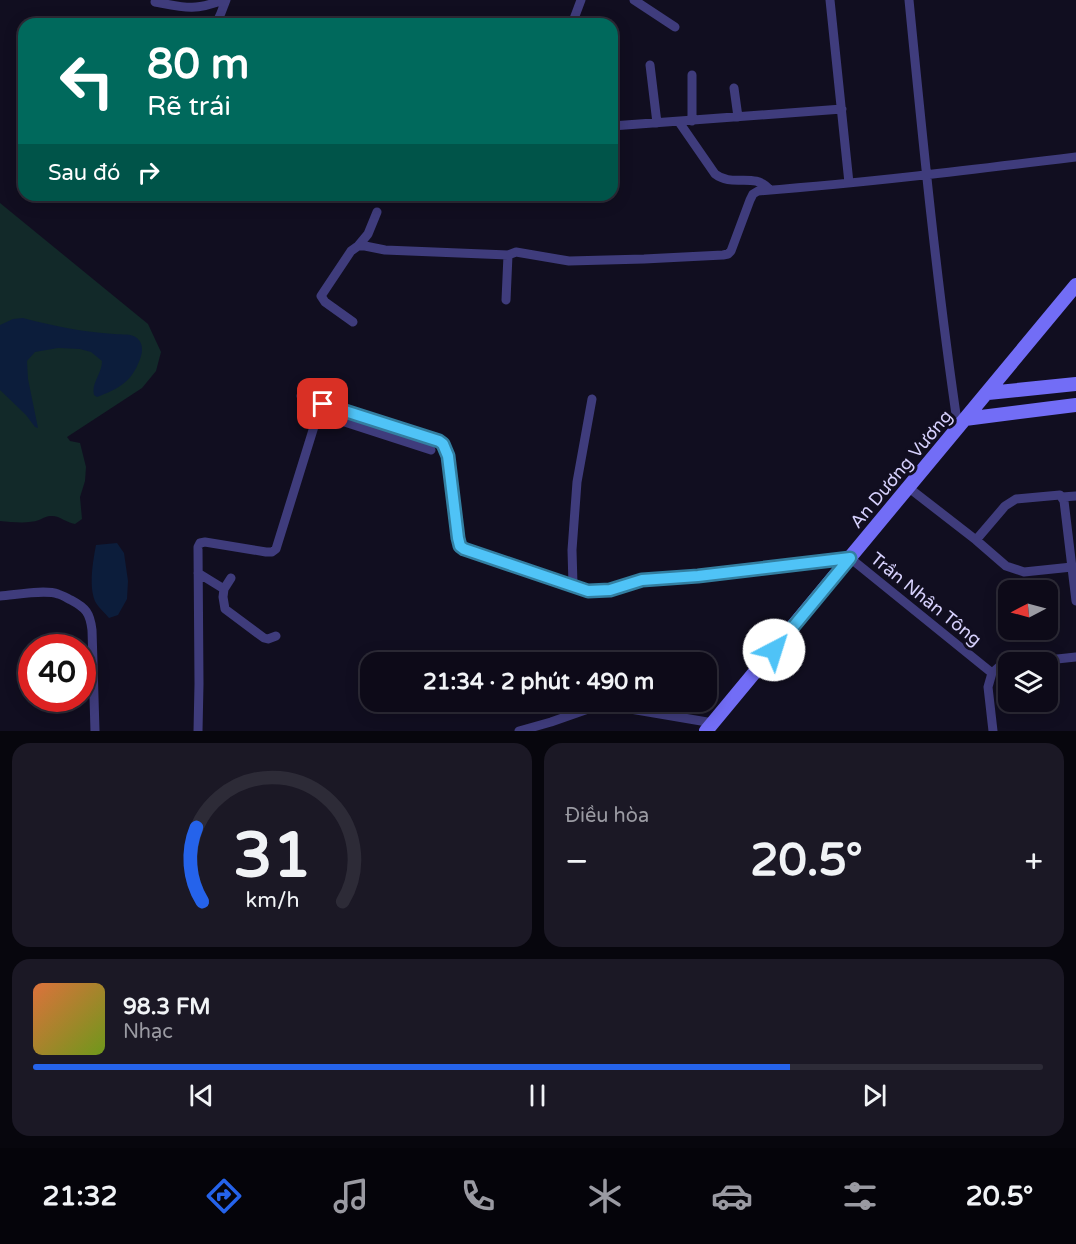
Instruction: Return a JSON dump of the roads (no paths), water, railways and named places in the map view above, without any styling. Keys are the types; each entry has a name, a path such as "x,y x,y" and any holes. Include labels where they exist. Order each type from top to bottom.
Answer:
{"street":[{"path":"155,2 202,8 225,0"},
{"path":"219,18 225,0"},
{"path":"574,18 581,0"},
{"path":"634,0 675,27"},
{"path":"830,0 849,183"},
{"path":"909,0 946,349 962,424 1076,405"},
{"path":"650,65 657,123"},
{"path":"692,75 692,121"},
{"path":"734,88 738,117"},
{"path":"618,126 842,109"},
{"path":"679,122 720,178 760,181 770,190"},
{"path":"358,246 508,255 516,252 569,261 728,254 753,194 758,191 926,175 1076,157"},
{"path":"353,322 325,302 321,296 351,251 368,234 377,212"},
{"path":"506,300 508,255"},
{"name":"An Dương Vương","path":"710,727 1076,285"},
{"path":"988,393 1076,384"},
{"path":"301,396 439,441 443,444 448,456 460,546 588,591 610,590 642,580 698,576 850,558"},
{"path":"573,585 573,526 577,482 592,399"},
{"path":"198,731 198,547 200,543 266,552 276,549 317,417 326,416 431,450"},
{"path":"909,488 1006,566 1024,572 1072,567"},
{"path":"976,540 1005,506 1016,500 1060,495 1062,497 1076,496"},
{"path":"1062,497 1076,602"},
{"name":"Trần Nhân Tông","path":"850,558 992,673"},
{"path":"198,573 224,589"},
{"path":"231,578 224,589 225,609 264,638 276,636"},
{"path":"0,596 57,593 79,604 87,611 91,620 93,644 95,731"},
{"path":"1058,659 1076,657"},
{"path":"993,731 988,687 992,673 998,668"},
{"path":"519,731 591,708 613,706 710,727"}],"water":[{"path":"23,318 79,330 132,335 141,344 141,357 135,371 127,381 97,397 93,391 102,361 91,352 58,348 35,352 27,361 28,379 38,428 0,390 0,325 13,319"},
{"path":"117,543 124,553 128,581 127,599 118,615 109,618 97,605 94,597 93,566 96,545"}]}
